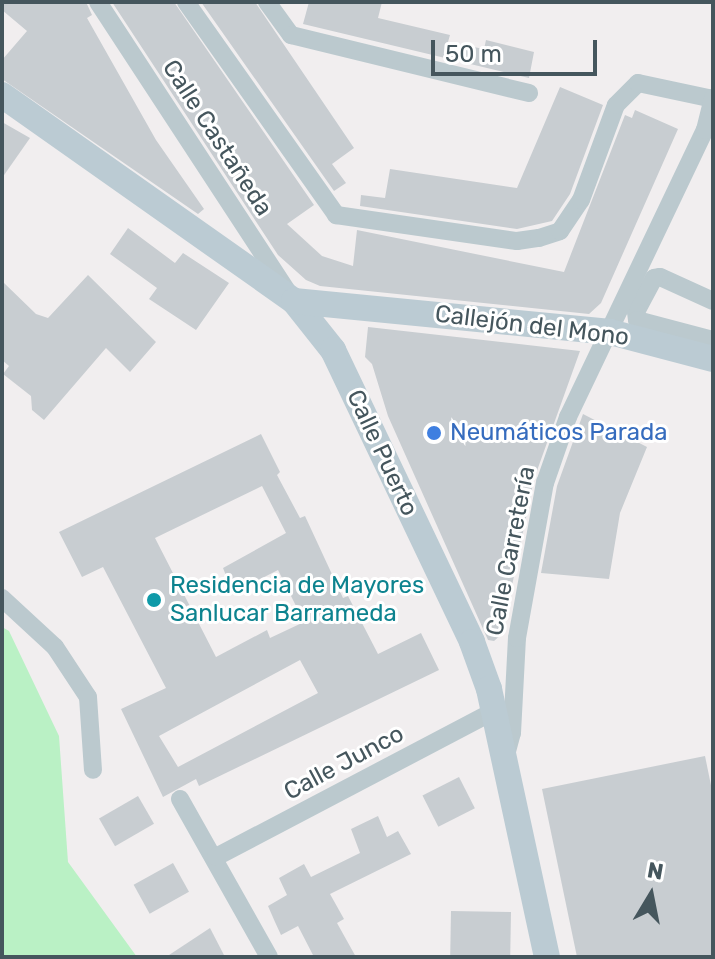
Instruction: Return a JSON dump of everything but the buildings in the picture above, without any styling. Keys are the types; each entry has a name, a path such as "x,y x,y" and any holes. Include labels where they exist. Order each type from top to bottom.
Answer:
{"main road":[{"name":"Calle Puerto","path":"2,95 294,301 333,350 472,642 494,711 547,957"},
{"name":"Callejón del Mono","path":"294,301 349,303 610,332 713,359"},
{"path":"333,350 332,322 349,303"}],"street":[{"name":"Calle Castañeda","path":"98,2 294,301"},
{"path":"186,2 336,215 517,241 539,238 560,231 581,200 616,105 638,83 713,99"},
{"path":"267,2 291,35 529,93"},
{"name":"Calle Carretería","path":"504,758 512,733 517,638 545,483 568,417 709,132 713,99"},
{"path":"648,257 713,292"},
{"path":"713,301 660,277 654,278 636,312 637,320 713,340"},
{"path":"2,598 55,647 88,697 93,770"},
{"name":"Calle Junco","path":"216,857 494,711"},
{"path":"180,799 216,857 269,957"}],"green space":[{"path":"2,627 9,631 59,736 68,862 137,957 2,957"}],"place":[{"name":"Neumáticos Parada","path":"434,433"},
{"name":"Residencia de Mayores Sanlucar Barrameda","path":"154,600"}]}
